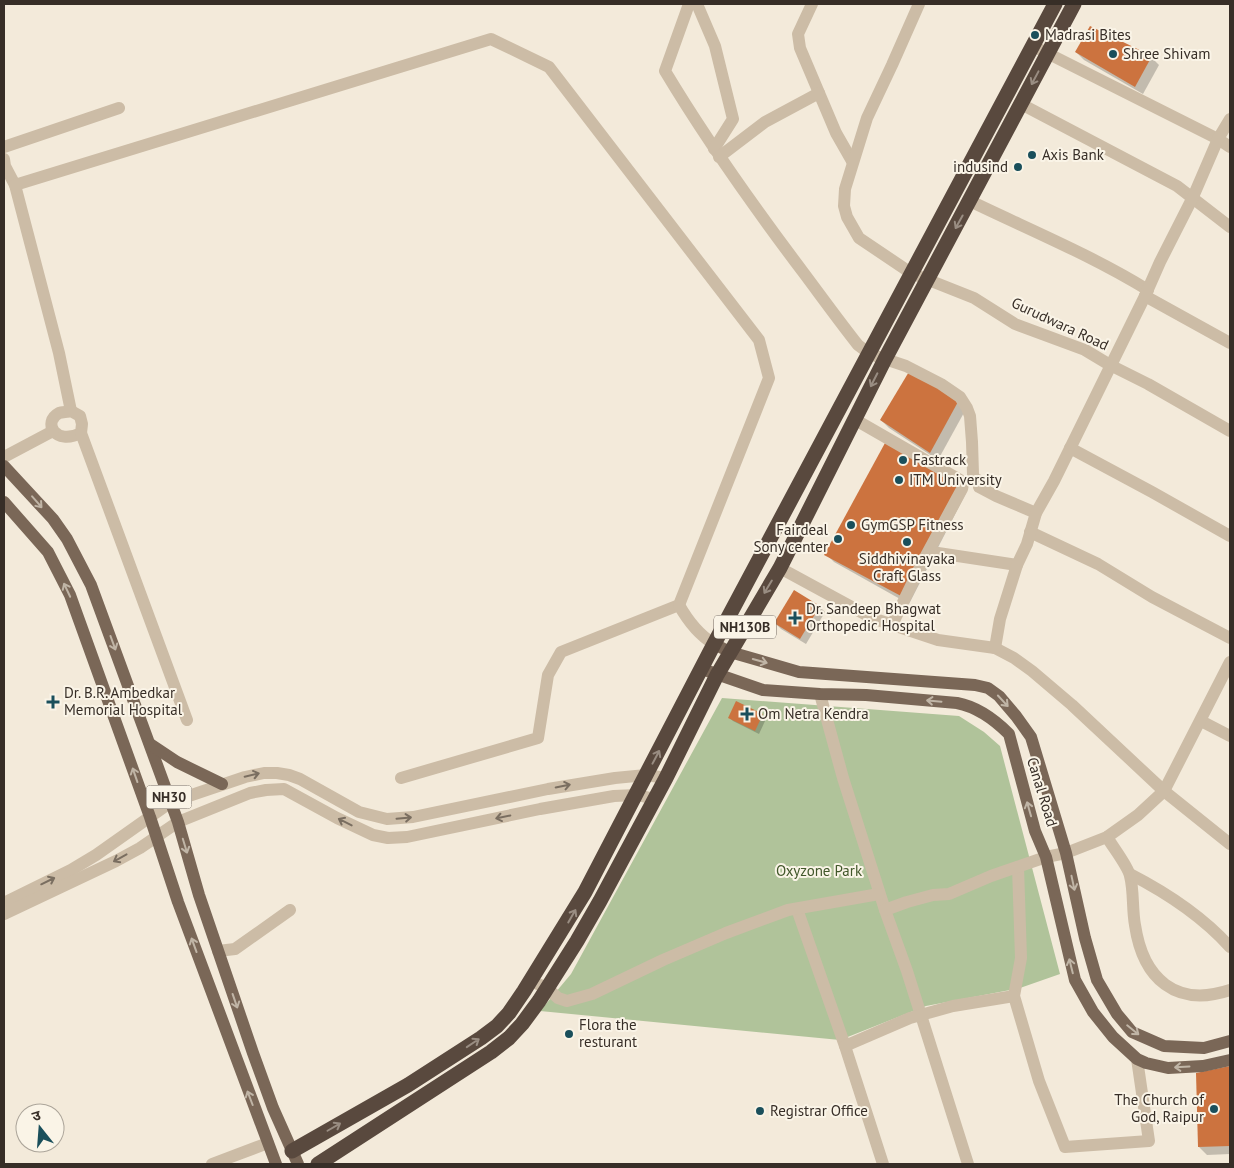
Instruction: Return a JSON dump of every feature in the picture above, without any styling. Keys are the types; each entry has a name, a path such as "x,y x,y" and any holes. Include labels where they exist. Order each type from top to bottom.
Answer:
{"highway":[{"name":"NH130B","path":"295,1158 497,1026 509,1013 531,981 585,892 714,644 1055,4"},
{"name":"NH130B","path":"318,1164 491,1052 509,1038 522,1024 547,988 596,909 666,778 717,675 780,568 885,359 1074,4"}],"main road":[{"name":"NH30","path":"4,466 68,539 91,586 178,822 218,951 274,1108 295,1158"},
{"name":"NH30","path":"4,502 48,552 70,595 150,817 178,902 276,1164"},
{"name":"Canal Road","path":"714,644 730,652 799,672 975,685 988,688 999,696 1030,737 1066,853 1085,938 1097,980 1117,1014 1132,1032 1164,1046 1204,1048 1230,1041"},
{"name":"Canal Road","path":"702,669 763,690 866,695 957,703 972,706 998,724 1009,734 1036,831 1046,857 1075,980 1093,1012 1113,1037 1137,1059 1146,1063 1168,1068 1203,1066 1230,1060"},
{"path":"150,744 177,762 222,784"}],"street":[{"path":"689,4 665,71 694,121 769,228 858,345 870,354 915,371 941,384 960,397 970,416 973,474 974,478 982,482 980,487 1036,513"},
{"path":"697,4 715,46 733,119 716,153"},
{"path":"812,4 798,34 799,42 818,93 836,133 852,161"},
{"name":"Gurudwara Road","path":"918,4 867,118 852,161 845,189 844,206 859,238 911,273 974,298 1015,324 1085,350 1230,431"},
{"path":"15,185 491,39 549,67 760,340 769,378 679,605 561,652 548,675 538,738 401,778"},
{"path":"1033,46 1218,139 1230,147"},
{"path":"716,153 765,122 818,93"},
{"path":"1021,104 1177,186 1230,227"},
{"path":"4,147 119,108"},
{"path":"995,648 1000,619 1017,564 1027,544 1036,513 1070,448 1193,197 1218,139 1230,119"},
{"path":"4,159 5,166 15,185 59,353 71,411"},
{"path":"970,201 1072,248 1230,343"},
{"path":"81,433 71,438 59,437 52,430 55,417 60,413 71,411 80,416 82,424 81,433 187,720"},
{"path":"854,420 960,480 963,484 892,625"},
{"path":"4,456 52,430"},
{"path":"1070,448 1230,536"},
{"path":"1030,532 1098,564 1152,596 1230,638"},
{"path":"938,553 1017,564"},
{"path":"780,568 872,618 938,640 995,648 1032,671 1105,735 1164,791 1230,844"},
{"path":"679,605 686,618 704,638 714,644"},
{"path":"885,910 933,895 949,894 1046,857 1066,853 1107,837 1138,815 1164,791 1230,662"},
{"path":"820,694 843,778 879,894 907,971 968,1164"},
{"path":"1201,721 1230,736"},
{"path":"4,903 71,870 96,855 171,802 222,784 264,773 277,772 289,775 300,779 360,812 392,819 413,817 585,782 646,775 666,778"},
{"path":"4,914 116,861 178,822 250,794 284,789 373,835 388,838 407,837 614,796 637,795 655,798"},
{"path":"1107,837 1130,874 1139,945 1144,960 1155,976 1165,986 1179,993 1192,996 1208,996 1230,990"},
{"path":"1018,867 1021,958 1014,996 1039,1081 1065,1147 1149,1141 1137,1059"},
{"path":"1130,874 1157,887 1204,922 1230,947"},
{"path":"531,981 547,988 558,998 567,1001 592,994 726,932 788,910 879,894"},
{"path":"797,909 845,1046 883,1164"},
{"path":"218,951 235,950 290,910"},
{"path":"845,1046 910,1018 953,1006 1014,996"},
{"path":"212,1164 268,1143"}],"green space":[{"name":"Oxyzone Park","path":"722,698 959,716 984,732 1000,746 1060,974 1020,988 926,1006 840,1040 540,1011 571,974"}],"building":[{"name":"Shree Shivam","path":"1090,26 1152,56 1135,87 1075,52"},
{"path":"910,370 959,400 930,453 880,420"},
{"path":"885,443 959,484 901,596 824,555"},
{"path":"794,590 820,606 800,639 774,623"},
{"path":"736,701 763,714 755,731 728,718"},
{"name":"The Church of God, Raipur","path":"1230,1066 1230,1146 1198,1147 1196,1073"}],"place":[{"name":"Madrasi Bites","path":"1035,35"},
{"name":"Shree Shivam","path":"1113,54"},
{"name":"Axis Bank","path":"1032,155"},
{"name":"indusind","path":"1018,167"},
{"name":"Fastrack","path":"903,460"},
{"name":"ITM University","path":"899,480"},
{"name":"GymGSP Fitness","path":"851,525"},
{"name":"Fairdeal Sony center","path":"838,539"},
{"name":"Siddhivinayaka Craft Glass","path":"907,542"},
{"name":"Dr. Sandeep Bhagwat Orthopedic Hospital","path":"795,618"},
{"name":"Dr. B.R. Ambedkar Memorial Hospital","path":"53,702"},
{"name":"Om Netra Kendra","path":"747,714"},
{"name":"Flora the resturant","path":"569,1034"},
{"name":"The Church of God, Raipur","path":"1214,1109"},
{"name":"Registrar Office","path":"760,1111"}]}
